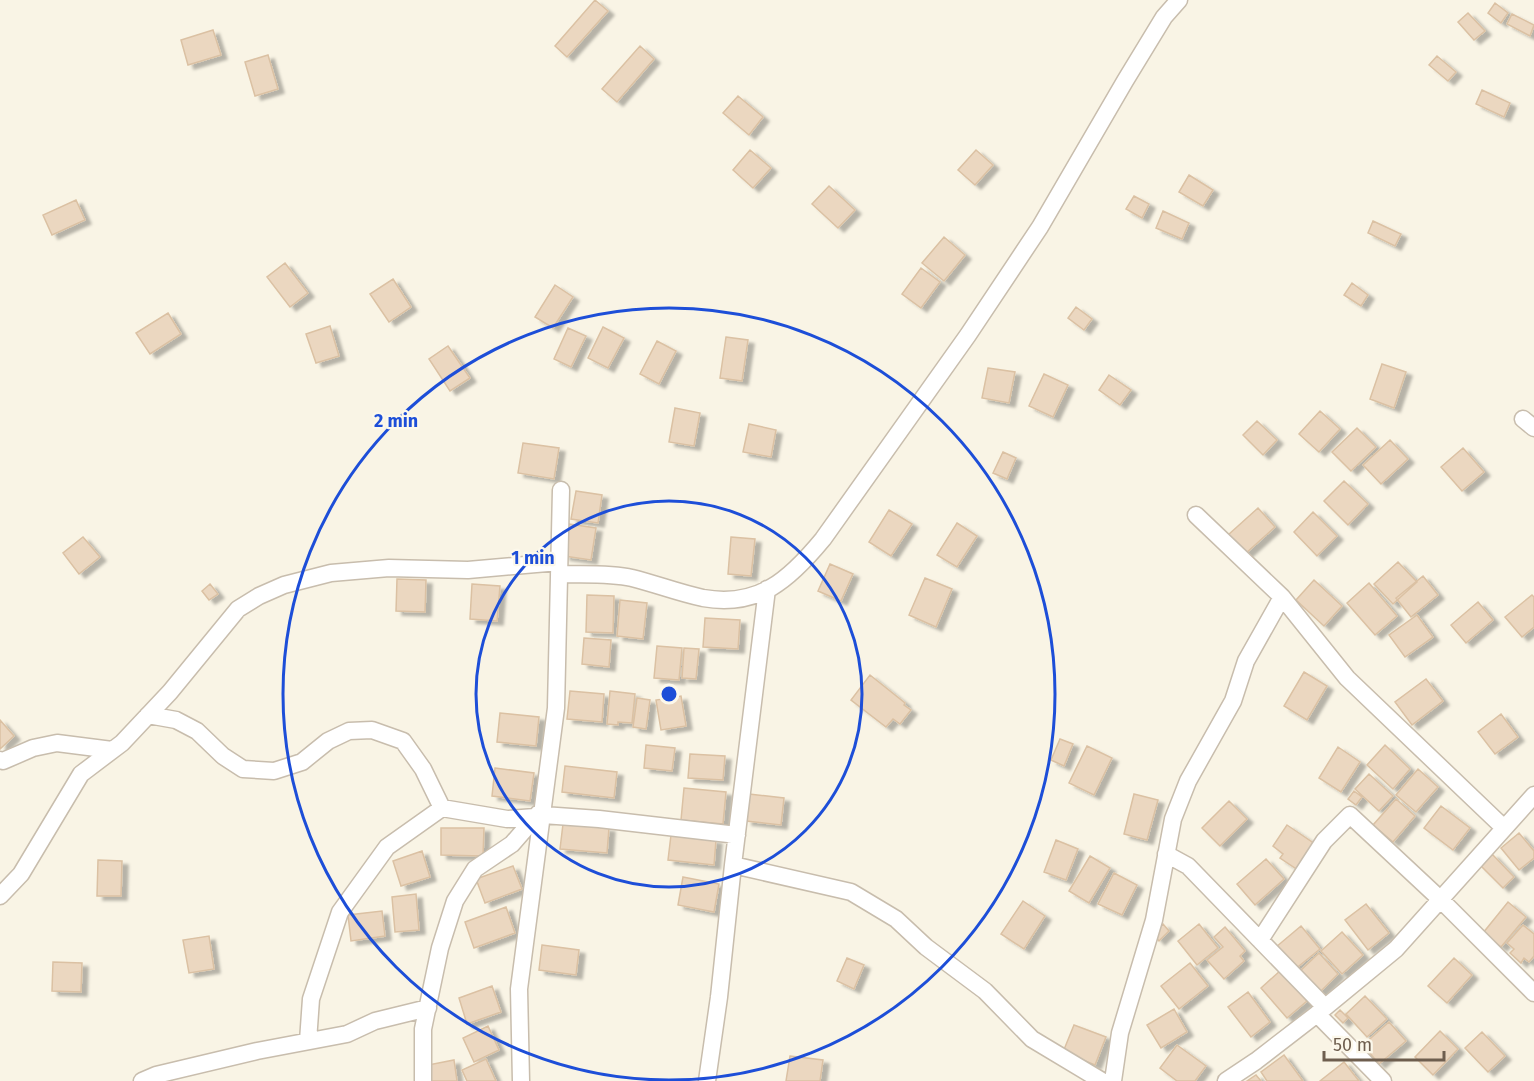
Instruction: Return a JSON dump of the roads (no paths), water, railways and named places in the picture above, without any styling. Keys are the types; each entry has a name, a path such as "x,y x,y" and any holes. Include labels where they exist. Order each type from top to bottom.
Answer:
{"street":[{"path":"0,896 21,874 81,774 122,743 170,692 238,609 259,596 284,585 331,573 389,568 468,570 559,568 630,577 704,598 734,601 779,584 801,565 823,539 968,335 1040,227 1164,17 1179,0"},
{"path":"521,1081 519,990 540,813 556,708 561,490"},
{"path":"1196,515 1282,597 1347,678 1503,827"},
{"path":"707,1081 767,589"},
{"path":"1113,1081 1120,1033 1154,921 1173,819 1188,781 1233,701 1246,660 1282,597"},
{"path":"148,715 176,720 197,731 223,756 243,769 274,771 302,762 328,741 349,731 372,730 403,741 423,769 442,808"},
{"path":"0,760 3,761 33,748 57,743 112,750"},
{"path":"1226,1081 1256,1061 1396,949 1534,795"},
{"path":"308,1041 312,999 340,912 387,847 442,808 507,819 540,813 737,835"},
{"path":"423,1081 423,1029 440,948 455,901 475,869 512,844 540,813"},
{"path":"1260,940 1324,841 1350,815 1440,899 1534,993"},
{"path":"1166,854 1188,866 1260,940 1383,1081"},
{"path":"733,865 851,892 896,919 926,947 985,991 1032,1038 1102,1081"},
{"path":"142,1081 156,1075 347,1034 375,1021 428,1008"}]}
